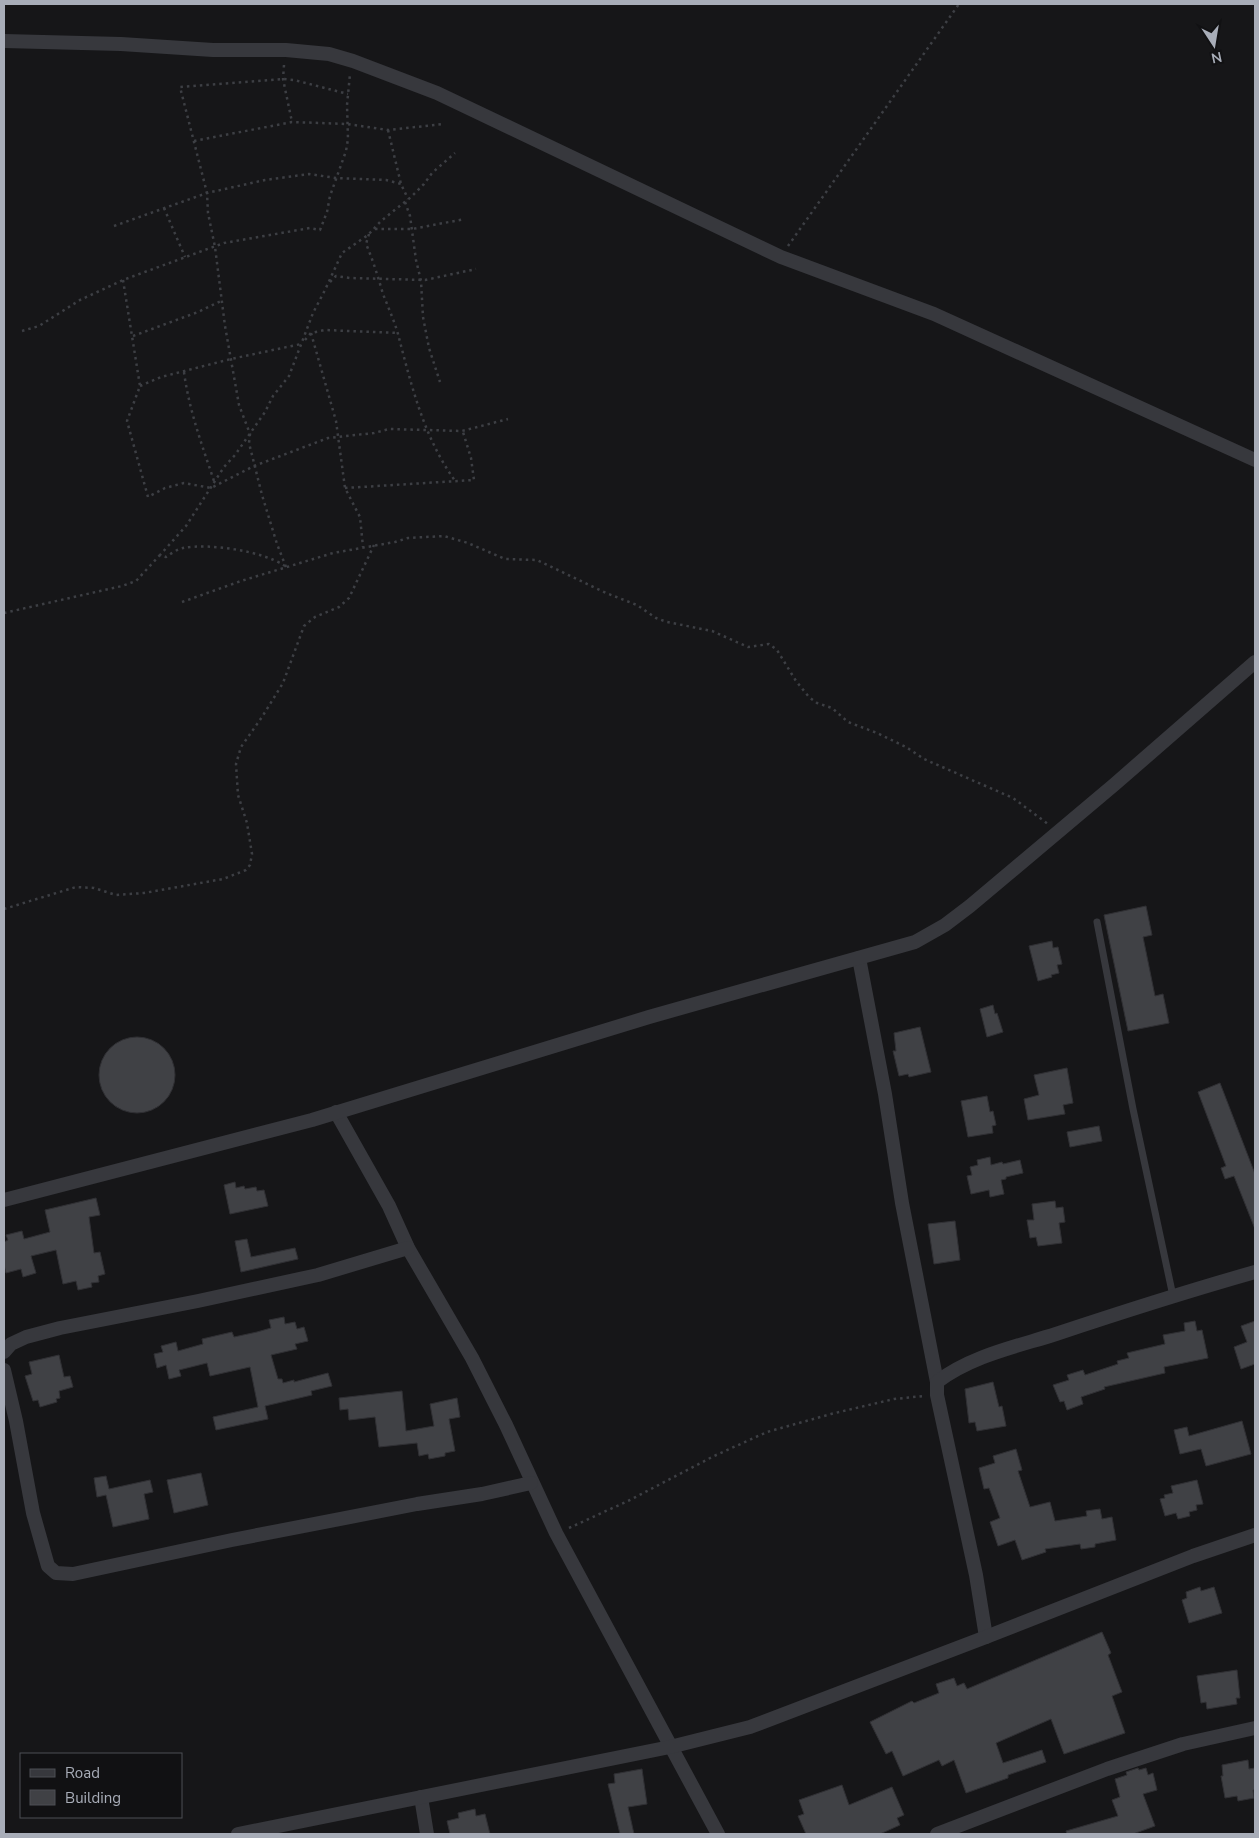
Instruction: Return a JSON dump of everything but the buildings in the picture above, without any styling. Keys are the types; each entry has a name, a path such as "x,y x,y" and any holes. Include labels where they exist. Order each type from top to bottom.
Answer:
{"street":[{"path":"4,40 121,44 213,50 286,50 329,54 353,61 438,93 781,257 934,314 1255,460"},
{"path":"4,1200 240,1139 336,1112 649,1017 915,942 945,925 1058,832 1255,662"},
{"path":"859,958 902,1203 937,1388 976,1575 986,1637"},
{"path":"336,1112 390,1206 408,1248 472,1358 506,1425 556,1534 718,1834"},
{"path":"4,1352 11,1344 26,1337 60,1328 318,1275 408,1248"},
{"path":"937,1388 953,1370 986,1356 1173,1296 1255,1272"},
{"path":"4,1370 16,1421 33,1513 48,1566 56,1573 73,1574 232,1540 417,1504 482,1494 531,1483"},
{"path":"238,1834 670,1747 750,1727 1192,1556 1255,1534"},
{"path":"937,1834 1107,1769 1174,1747 1255,1728"},
{"path":"421,1797 427,1834"}],"lane":[{"path":"1097,922 1133,1109 1173,1296"}],"path":[{"path":"781,257 959,4"},
{"path":"286,50 283,79 292,122"},
{"path":"22,331 39,326 80,300 123,280 224,243 310,228 320,230 328,212 330,196 346,151 350,66 353,61"},
{"path":"286,567 276,544 254,466 250,434 239,406 221,301 215,247 208,213 207,193 180,86 283,79 348,94"},
{"path":"194,141 292,122 347,124 388,130 444,124"},
{"path":"388,130 401,184 408,199"},
{"path":"455,153 368,235 366,244 398,333 401,350 427,429 435,450 456,482"},
{"path":"114,226 207,193 265,180 309,174 336,178 386,180 401,184"},
{"path":"405,202 421,280 426,336 440,382"},
{"path":"164,208 186,258"},
{"path":"4,613 136,581 186,526 214,482 250,434 273,396 290,376 312,313 342,253 375,229 412,229 465,219"},
{"path":"327,286 336,276 421,280 476,269"},
{"path":"123,280 140,386 127,421 148,497 165,488 184,483 211,488 254,466 328,438 374,433 388,429 462,431 508,419"},
{"path":"133,336 198,312 221,301"},
{"path":"140,386 161,377 230,359 302,344 311,333 325,330 398,333"},
{"path":"311,333 336,421 345,488 360,516 363,547"},
{"path":"184,372 186,392 197,433 214,482"},
{"path":"345,488 474,480 471,458 462,431"},
{"path":"182,602 333,553 408,538 444,536 468,543 505,559 537,560 637,606 656,618 667,622 712,631 748,647 769,644 777,650 796,682 817,703 832,708 848,722 892,740 924,759 1013,798 1058,832"},
{"path":"4,909 76,887 94,888 116,895 144,893 223,878 246,870 250,865 252,854 248,823 238,795 236,764 241,747 283,683 304,626 316,616 340,607 349,598 374,545"},
{"path":"160,556 166,557 182,548 230,548 276,560 286,567"},
{"path":"556,1534 630,1500 714,1456 767,1432 830,1414 937,1388"}]}
